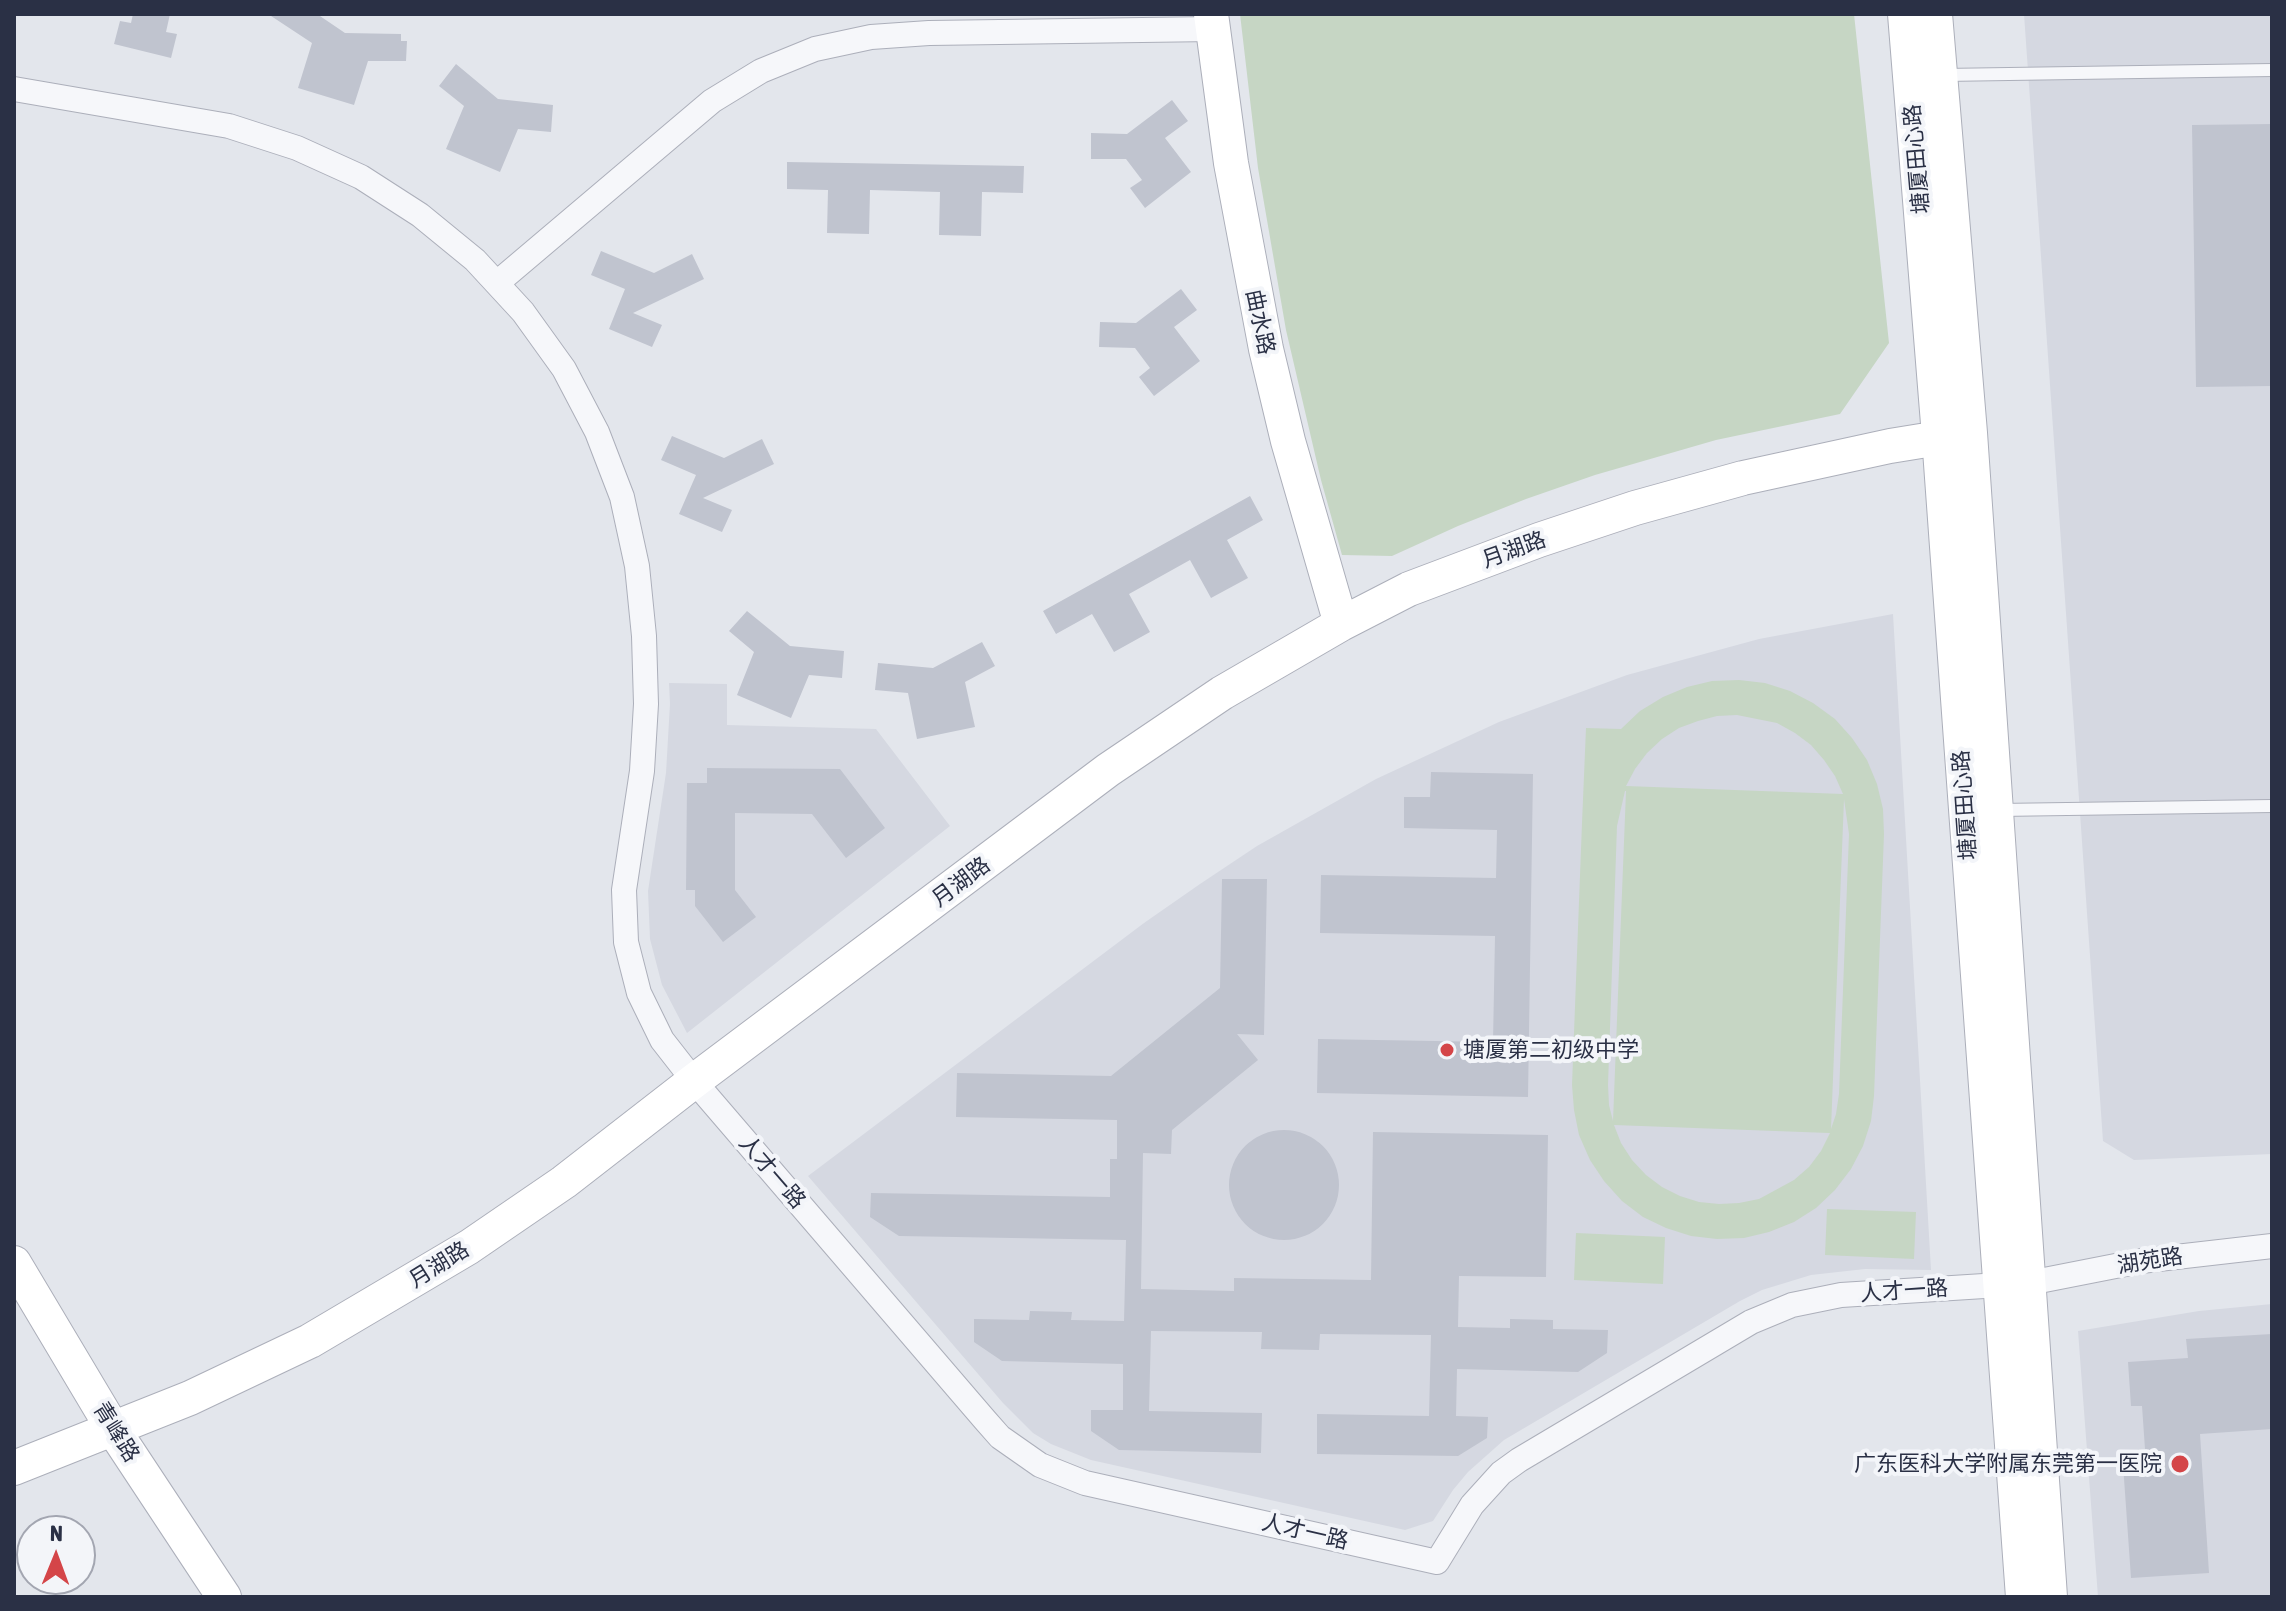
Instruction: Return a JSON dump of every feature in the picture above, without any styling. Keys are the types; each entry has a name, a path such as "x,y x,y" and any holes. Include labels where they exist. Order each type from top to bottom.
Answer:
{"street":[{"name":"塘厦田心路","path":"1905,14 1996,810 2023,1597"},
{"name":"塘厦田心路","path":"1935,14 1954,435 2014,1284 2050,1597"},
{"path":"497,283 712,101 761,71 815,49 871,37 929,33 1212,22"},
{"name":"曲水路","path":"1212,22 1231,163 1266,349 1309,518 1341,624"},
{"path":"14,89 229,126 297,148 361,177 420,215 475,260 523,312 564,369 597,432 622,497 637,566 644,636 646,704 642,771 624,890 626,942 639,993 650,1016 662,1040 694,1081"},
{"name":"月湖路","path":"14,1468 190,1398 310,1341 469,1247 564,1182 1108,770 1222,693 1341,624 1409,589 1635,508 1743,478 1954,435"},
{"name":"人才一路","path":"694,1081 985,1420 1019,1452 1040,1465 1085,1483 1437,1562 1472,1505 1501,1473 1751,1322 1792,1305 1828,1296 2014,1284"},
{"name":"湖苑路","path":"2014,1284 2141,1261 2272,1246"},
{"name":"青峰路","path":"14,1263 113,1429 224,1597"}],"lane":[{"path":"1940,75 2272,70"},
{"path":"1996,810 2272,806"}],"shaded area":[{"path":"2024,14 2272,14 2272,1154 2134,1160 2103,1141"},
{"name":"塘厦第二初级中学","path":"1893,614 1931,1270 1865,1269 1811,1275 1762,1290 1504,1440 1468,1472 1433,1521 1405,1530 1091,1460 1051,1444 1033,1433 1003,1403 808,1176 1144,923 1257,846 1376,779 1499,722 1627,675 1759,639"},
{"path":"669,683 727,684 727,725 876,729 950,826 687,1033 662,985 650,939 648,891 666,773"},
{"name":"广东医科大学附属东莞第一医院","path":"2272,1304 2272,1597 2098,1597 2078,1331 2199,1311"}],"green space":[{"path":"1240,14 1854,14 1889,343 1840,414 1716,440 1595,475 1458,526 1392,556 1342,555 1286,330 1258,168"},
{"path":"1712,681 1765,683 1790,691 1835,719 1867,760 1883,809 1884,834 1874,1096 1871,1121 1863,1146 1851,1169 1816,1208 1794,1222 1769,1232 1744,1238 1717,1239 1691,1236 1666,1228 1643,1217 1622,1201 1590,1160 1579,1135 1572,1085 1586,728 1621,729 1640,711 1663,697","holes":["1737,715 1777,723 1795,733 1824,760 1843,794 1626,786 1647,753 1662,739 1679,728 1717,716","1626,791 1613,1121 1608,1085 1617,826","1844,799 1849,834 1839,1094 1831,1129","1614,1125 1830,1133 1809,1167 1794,1180 1759,1199 1719,1204 1699,1202 1662,1187 1632,1160"]},
{"path":"1827,1209 1916,1212 1914,1259 1825,1255"},
{"path":"1576,1233 1665,1237 1663,1284 1574,1280"}],"building":[{"path":"133,14 170,14 166,32 177,34 171,58 114,44 120,21 131,23"},
{"path":"268,14 317,14 345,33 401,34 401,41 407,41 406,61 368,61 354,105 298,88 312,43"},
{"path":"456,64 498,99 553,105 551,132 518,129 500,172 446,149 464,106 439,86"},
{"path":"1172,100 1188,121 1165,138 1191,172 1145,208 1130,188 1142,180 1126,159 1091,159 1091,133 1127,134"},
{"path":"2272,124 2272,386 2196,387 2192,125"},
{"path":"787,162 1024,166 1023,193 982,192 981,236 939,235 940,192 870,190 869,234 827,233 828,190 787,189"},
{"path":"601,251 654,273 692,254 704,279 633,313 662,325 652,347 609,329 625,289 591,275"},
{"path":"1181,289 1197,310 1174,327 1200,361 1154,396 1139,377 1150,368 1135,348 1099,347 1100,322 1136,323"},
{"path":"672,436 724,458 762,439 774,464 703,498 732,510 722,532 679,514 696,475 661,460"},
{"path":"1250,496 1263,520 1227,540 1248,578 1211,598 1190,560 1129,594 1150,632 1114,652 1092,614 1056,634 1043,611"},
{"path":"747,611 790,646 844,651 842,678 809,675 791,718 737,695 754,652 729,631"},
{"path":"982,642 995,666 965,682 975,727 917,739 908,693 875,690 878,663 933,668"},
{"path":"707,768 840,769 885,828 846,858 812,814 735,813 735,890 756,917 723,942 695,906 695,890 686,890 687,783 707,783"},
{"path":"1431,772 1533,774 1528,1097 1317,1093 1318,1039 1493,1042 1495,936 1320,933 1321,875 1496,878 1497,830 1404,828 1404,797 1430,797"},
{"path":"1222,879 1267,879 1264,1035 1237,1034 1258,1060 1172,1130 1171,1154 1143,1153 1141,1289 1234,1291 1234,1278 1371,1280 1373,1132 1548,1135 1546,1277 1459,1276 1458,1327 1510,1328 1510,1319 1553,1320 1553,1329 1608,1330 1607,1353 1578,1372 1457,1369 1456,1416 1488,1417 1487,1438 1458,1456 1317,1454 1317,1414 1429,1416 1431,1335 1320,1334 1319,1350 1261,1349 1262,1332 1151,1331 1149,1411 1262,1413 1261,1453 1119,1450 1091,1431 1091,1410 1123,1410 1123,1364 1002,1361 974,1342 974,1319 1029,1320 1030,1311 1072,1312 1071,1320 1124,1321 1126,1240 899,1236 870,1217 871,1193 1110,1197 1110,1159 1117,1159 1117,1120 956,1117 957,1073 1111,1076 1220,988"},
{"path":"1284,1130 1305,1134 1323,1146 1335,1164 1339,1185 1335,1206 1323,1224 1305,1236 1284,1240 1263,1236 1245,1224 1233,1206 1229,1185 1233,1164 1245,1146 1263,1134"},
{"path":"2272,1334 2272,1429 2200,1434 2209,1573 2131,1578 2122,1450 2145,1449 2142,1406 2131,1406 2128,1362 2188,1358 2186,1339"}],"place":[{"name":"塘厦第二初级中学","path":"1447,1050"},
{"name":"广东医科大学附属东莞第一医院","path":"2180,1464"}]}
